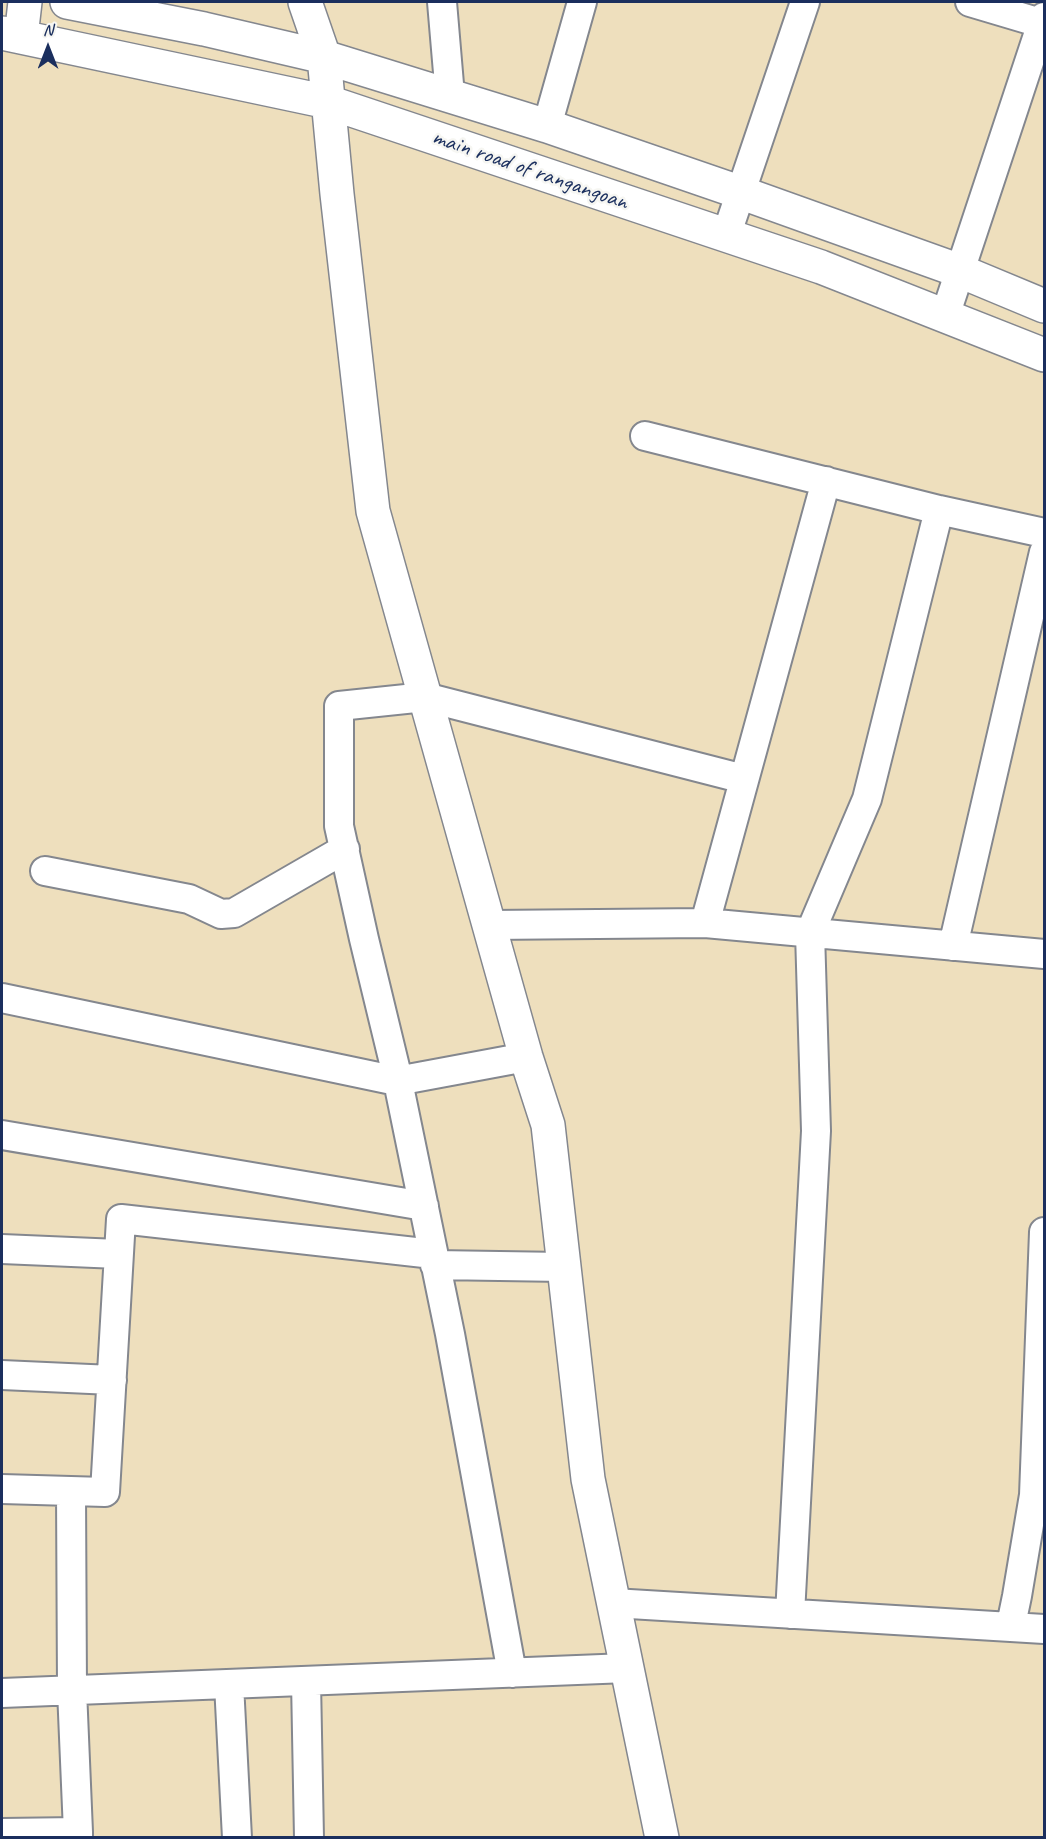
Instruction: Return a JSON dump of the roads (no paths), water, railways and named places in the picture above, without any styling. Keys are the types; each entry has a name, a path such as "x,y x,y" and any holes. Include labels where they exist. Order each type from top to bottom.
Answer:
{"street":[{"path":"11,35 26,2"},
{"name":"main road of rangangoan","path":"67,2 204,29 324,57 547,126 742,193 960,272 1044,306"},
{"path":"305,2 324,57 373,511 526,1057 548,1125 588,1479 662,1838"},
{"path":"438,139 450,96 442,2"},
{"path":"535,171 582,2"},
{"path":"726,236 805,2"},
{"path":"945,316 1044,21 970,2"},
{"name":"main road of rangangoan","path":"11,35 328,102 821,267 1044,356"},
{"path":"645,436 939,510 1044,533"},
{"path":"705,923 826,481"},
{"path":"790,1614 816,1131 810,933 867,799 939,510"},
{"path":"952,946 1044,552"},
{"path":"512,1673 450,1334 424,1206 339,826 339,706 425,697 744,779"},
{"path":"45,871 189,899 221,914 234,913 345,849"},
{"path":"490,925 705,923 1044,954"},
{"path":"2,998 397,1081 526,1057"},
{"path":"2,1135 424,1206"},
{"path":"2,1489 105,1492 121,1219 434,1259 564,1267"},
{"path":"1008,1627 1011,1624 1017,1596 1034,1495 1044,1232"},
{"path":"2,1249 118,1254"},
{"path":"2,1375 112,1380"},
{"path":"2,1833 78,1835 72,1690 71,1491"},
{"path":"613,1603 1044,1629"},
{"path":"2,1693 627,1668"},
{"path":"306,1681 309,1838"},
{"path":"229,1684 237,1838"}]}
